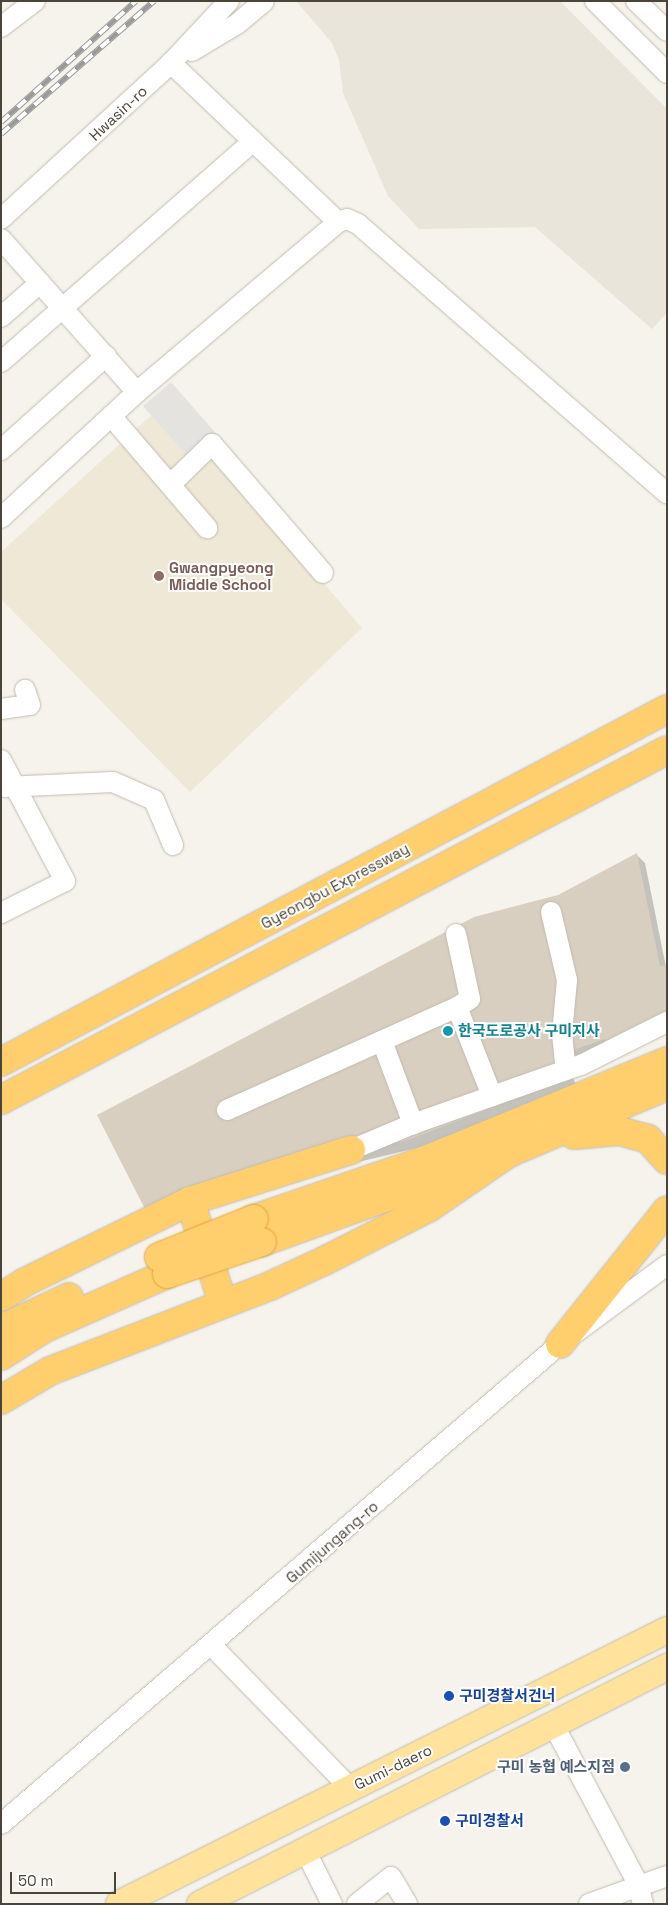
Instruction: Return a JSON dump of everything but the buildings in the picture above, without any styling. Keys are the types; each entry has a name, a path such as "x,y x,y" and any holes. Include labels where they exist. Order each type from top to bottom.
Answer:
{"highway":[{"name":"Gyeongbu Expressway","path":"1,1062 667,709"},
{"path":"1,1100 667,750"},
{"path":"258,1231 667,1060"},
{"path":"1,1329 163,1265 258,1231 509,1153 667,1086"},
{"path":"543,1139 619,1130 648,1139 667,1160"},
{"path":"1,1297 25,1282 190,1201 351,1150"},
{"path":"1,1400 50,1371 223,1302 270,1286 430,1207 509,1153"},
{"path":"190,1201 223,1302"},
{"path":"560,1344 667,1210"},
{"path":"1,1356 45,1328 163,1265"}],"main road":[{"name":"Gumi-daero","path":"119,1904 667,1630"},
{"path":"200,1904 667,1667"},
{"path":"597,1702 667,1686"},
{"path":"436,1745 452,1776"}],"street":[{"path":"1,27 35,1"},
{"name":"Hwasin-ro","path":"1,219 171,63 229,1"},
{"path":"237,24 256,1"},
{"path":"264,1 237,24 171,63 251,143 338,222"},
{"path":"595,1 667,73"},
{"path":"636,1 667,31"},
{"path":"1,362 251,143"},
{"path":"1,518 137,392 338,222 348,219 358,224 667,494"},
{"path":"1,239 137,392"},
{"path":"1,318 40,283"},
{"path":"4,443 106,356"},
{"path":"111,416 172,483 208,528"},
{"path":"172,483 212,444 323,573"},
{"path":"1,709 30,704 25,690"},
{"path":"1,760 6,785 64,881 1,913"},
{"path":"6,785 113,782 154,800 173,846"},
{"path":"551,912 567,980 562,1034 574,1067"},
{"path":"227,1110 457,1007 470,999 456,934"},
{"path":"457,1007 492,1096"},
{"path":"351,1150 413,1124 574,1067 667,1022"},
{"path":"600,1055 667,1039"},
{"path":"382,1041 413,1124"},
{"name":"Gumijungang-ro","path":"1,1824 212,1646 560,1344 658,1278 667,1265"},
{"path":"212,1646 350,1788"},
{"path":"554,1724 638,1884 643,1904"},
{"path":"305,1850 332,1904"},
{"path":"589,1904 638,1884 667,1876"},
{"path":"357,1904 391,1877 407,1904"}],"shaded area":[{"path":"296,1 560,1 667,109 667,313 652,329 535,227 419,229 388,196 343,93 339,60 332,43"},
{"path":"171,382 220,438 192,462 143,406"},
{"name":"Gwangpyeong Middle School","path":"168,400 362,628 190,792 1,599 1,552"}],"railway":[{"path":"1,122 136,1"},
{"path":"1,134 154,1"}],"place":[{"name":"Gwangpyeong Middle School","path":"159,576"},
{"name":"한국도로공사 구미지사","path":"448,1031"},
{"name":"구미경찰서건너","path":"449,1696"},
{"name":"구미 농협 예스지점","path":"625,1767"},
{"name":"구미경찰서","path":"445,1821"}]}
